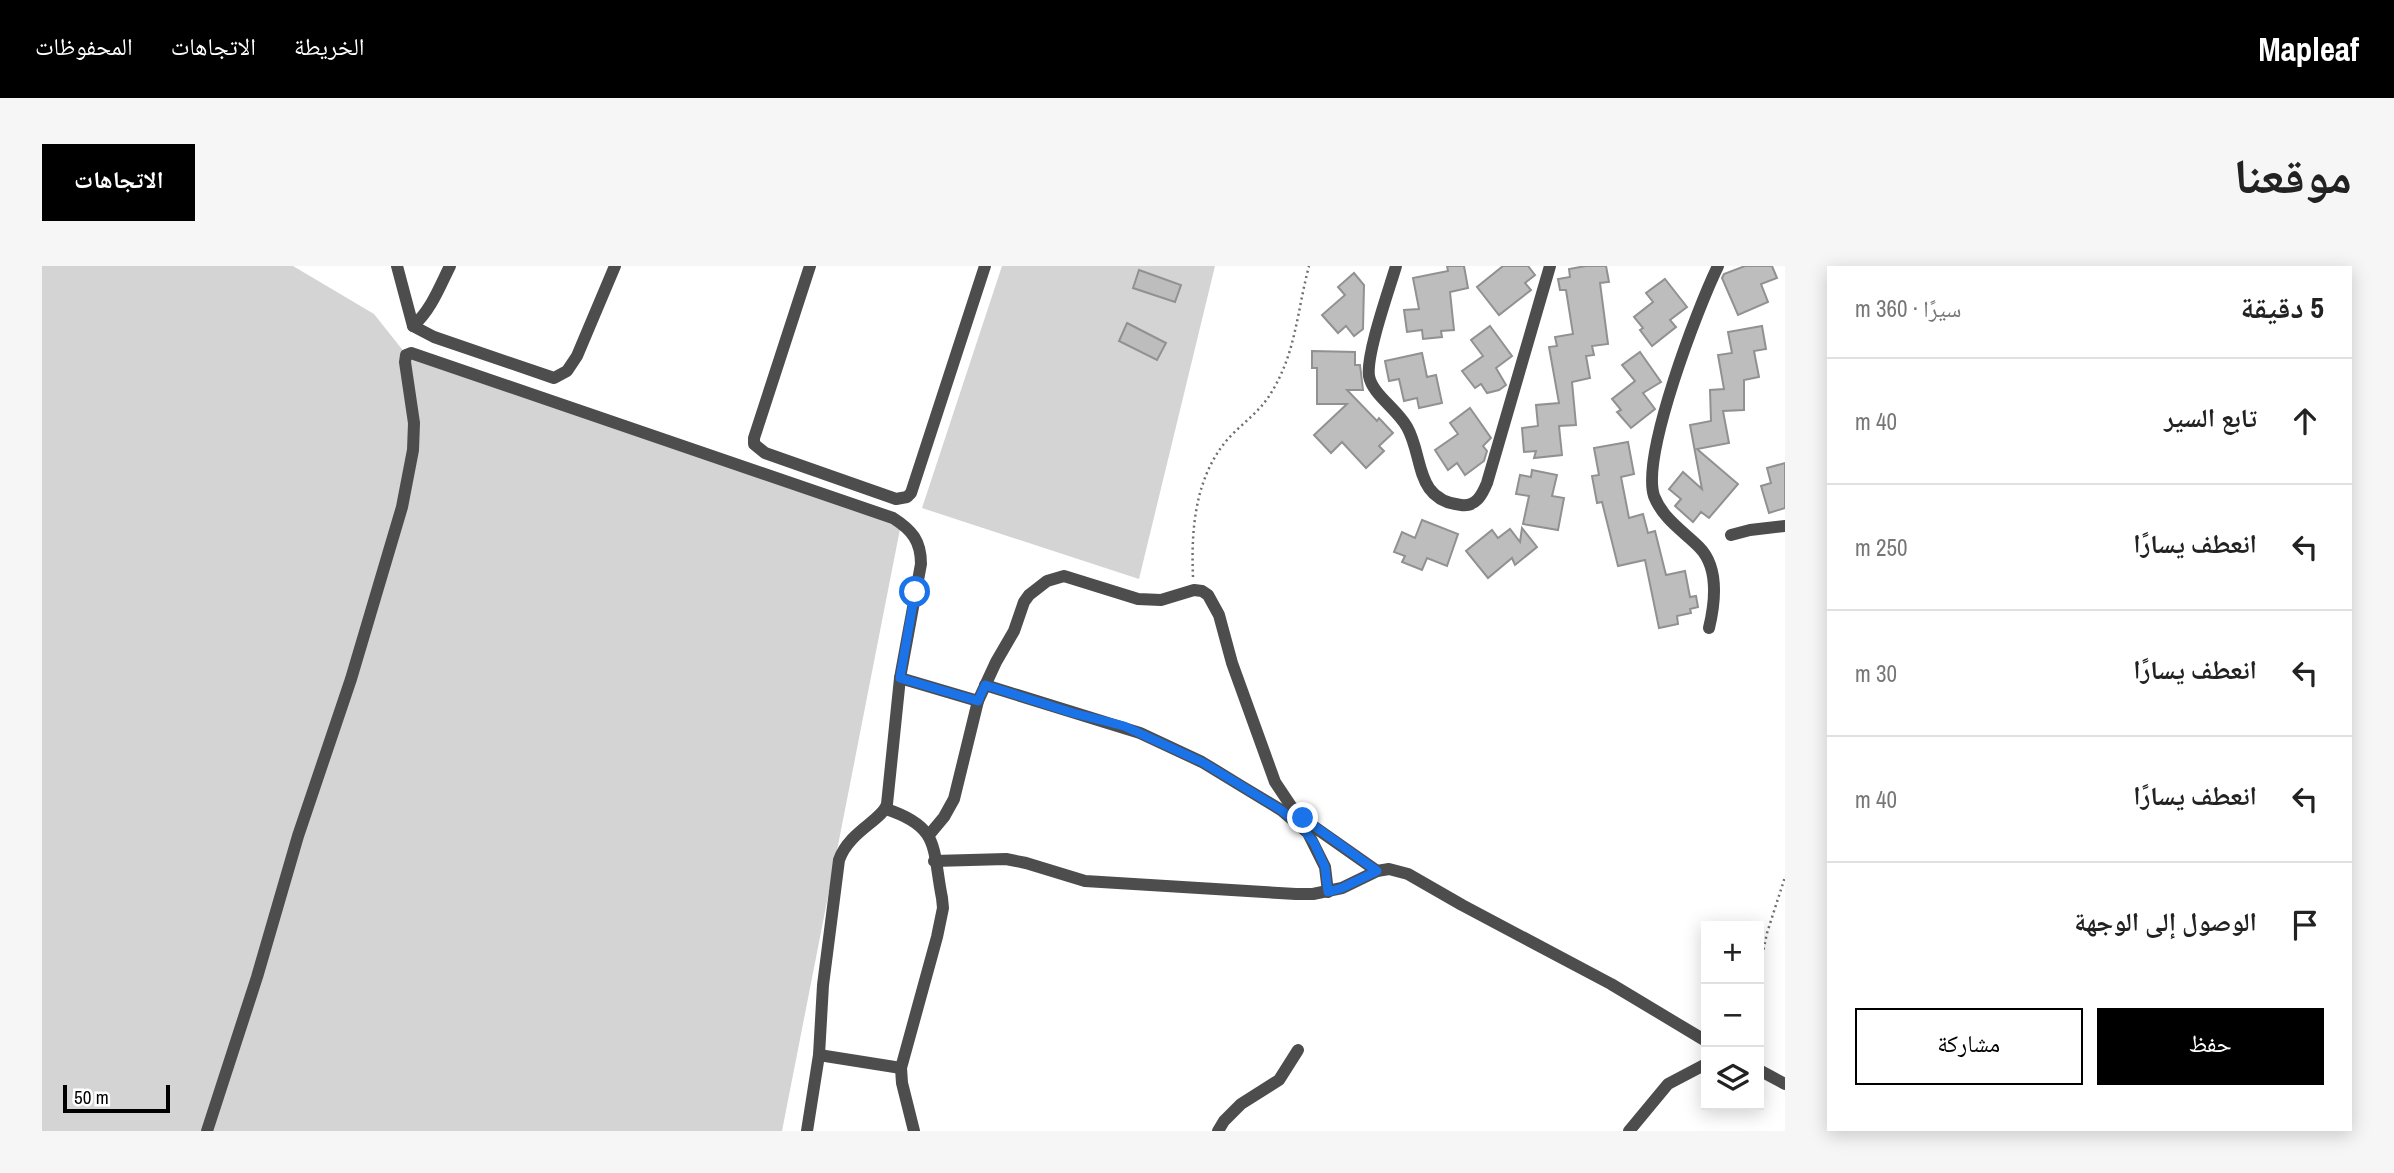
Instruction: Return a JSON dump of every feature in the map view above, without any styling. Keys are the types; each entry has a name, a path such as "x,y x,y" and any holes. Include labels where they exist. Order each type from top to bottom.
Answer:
{"street":[{"path":"397,266 412,326 434,337 554,378 571,366 577,356 615,266"},
{"path":"412,326 431,303 450,266"},
{"path":"810,266 754,444 765,453 901,499 911,493 985,266"},
{"path":"1396,266 1368,367 1369,378 1373,389 1396,410 1407,427 1414,441 1423,478 1430,491 1443,500 1463,506 1475,501 1486,483 1550,266"},
{"path":"1709,628 1714,607 1711,568 1701,549 1667,518 1654,494 1652,469 1673,382 1703,298 1718,266"},
{"path":"207,1131 257,977 298,836 351,679 402,507 413,450 414,423 405,362 406,355 411,354 893,518 909,528 921,549 921,564 900,678 886,809 856,833 839,860 824,974 820,1055 807,1131"},
{"path":"1731,535 1785,526"},
{"path":"929,835 954,799 978,701 1014,631 1024,602 1038,587 1053,578 1064,576 1125,596 1147,600 1167,599 1194,590 1208,595 1219,615 1227,648 1262,751 1285,799 1303,818 1377,871"},
{"path":"900,678 978,701"},
{"path":"985,685 1124,726 1202,762 1233,780 1281,810 1302,827 1314,843 1325,867 1328,892"},
{"path":"886,809 914,821 929,835 942,898 941,917 901,1068 914,1131"},
{"path":"934,861 1006,859 1085,881 1296,894 1328,892 1377,871 1389,869 1408,874 1611,984 1701,1038"},
{"path":"1218,1131 1241,1104 1279,1080 1298,1049"},
{"path":"820,1055 901,1068"},
{"path":"1629,1131 1668,1084 1701,1067"},
{"path":"1764,1073 1785,1084"}],"path":[{"path":"1194,590 1195,516 1204,478 1217,453 1259,409 1278,381 1296,334 1300,300 1309,266"},
{"path":"1764,947 1785,877"}],"shaded area":[{"path":"42,266 293,266 374,314 405,353 901,524 782,1131 42,1131"},
{"path":"1002,266 1215,266 1139,579 922,508"}],"building":[{"path":"1447,266 1464,266 1468,288 1450,292 1454,330 1441,331 1442,337 1423,339 1422,330 1407,332 1404,310 1419,309 1413,278 1448,271"},
{"path":"1503,266 1528,266 1535,275 1525,283 1531,290 1499,315 1477,287"},
{"path":"1606,266 1609,282 1600,283 1608,344 1592,346 1594,355 1586,356 1590,378 1572,382 1576,425 1559,426 1562,455 1534,458 1536,451 1524,452 1522,428 1538,426 1536,405 1559,403 1549,347 1557,346 1555,337 1573,334 1566,290 1560,290 1558,279 1570,277 1569,269"},
{"path":"1745,266 1772,266 1777,278 1761,284 1768,302 1738,315 1722,278 1724,274"},
{"path":"1139,270 1181,285 1175,302 1133,288"},
{"path":"1354,273 1364,285 1363,329 1354,336 1346,326 1338,333 1322,315 1345,295 1338,287"},
{"path":"1665,279 1687,307 1670,320 1676,327 1652,346 1634,317 1653,302 1646,293"},
{"path":"1127,323 1166,343 1157,360 1119,341"},
{"path":"1490,326 1512,356 1496,368 1506,385 1487,393 1481,384 1475,388 1462,371 1483,356 1471,340"},
{"path":"1762,326 1766,349 1754,351 1759,377 1744,380 1744,410 1723,411 1729,443 1697,449 1738,484 1709,518 1701,512 1693,522 1675,506 1681,499 1669,489 1683,472 1702,489 1690,425 1711,421 1710,390 1724,389 1718,355 1732,353 1728,332"},
{"path":"1312,351 1355,352 1355,365 1360,365 1363,390 1347,390 1377,421 1379,418 1393,433 1379,446 1384,451 1366,468 1342,442 1331,453 1314,435 1347,404 1317,404 1317,368 1312,368"},
{"path":"1640,352 1661,382 1643,393 1655,409 1631,428 1617,412 1621,410 1612,399 1635,381 1622,365"},
{"path":"1422,353 1427,377 1436,375 1442,403 1419,408 1417,398 1404,401 1399,379 1389,381 1385,361"},
{"path":"1470,408 1491,438 1483,446 1487,451 1484,461 1465,475 1457,463 1448,470 1435,450 1458,434 1450,423"},
{"path":"1628,442 1634,474 1621,477 1629,518 1643,514 1648,533 1655,531 1666,575 1685,571 1690,597 1696,596 1698,607 1690,609 1691,613 1677,616 1678,624 1659,628 1645,560 1618,566 1602,502 1597,503 1592,476 1599,475 1594,448"},
{"path":"1785,463 1785,508 1769,513 1761,486 1771,483 1767,468"},
{"path":"1532,470 1557,475 1552,496 1564,498 1558,530 1523,524 1529,496 1516,494 1520,475 1531,477"},
{"path":"1422,520 1458,534 1447,566 1427,558 1422,570 1402,562 1405,556 1394,552 1402,532 1415,538"},
{"path":"1522,528 1537,547 1515,565 1512,558 1488,578 1466,551 1492,530 1498,538 1510,529 1520,542"}],"route":[{"path":"915,592 900,678 978,701 985,685 1124,726 1202,762 1281,810 1302,827 1314,843 1325,867 1328,892 1377,871 1303,818"}]}
